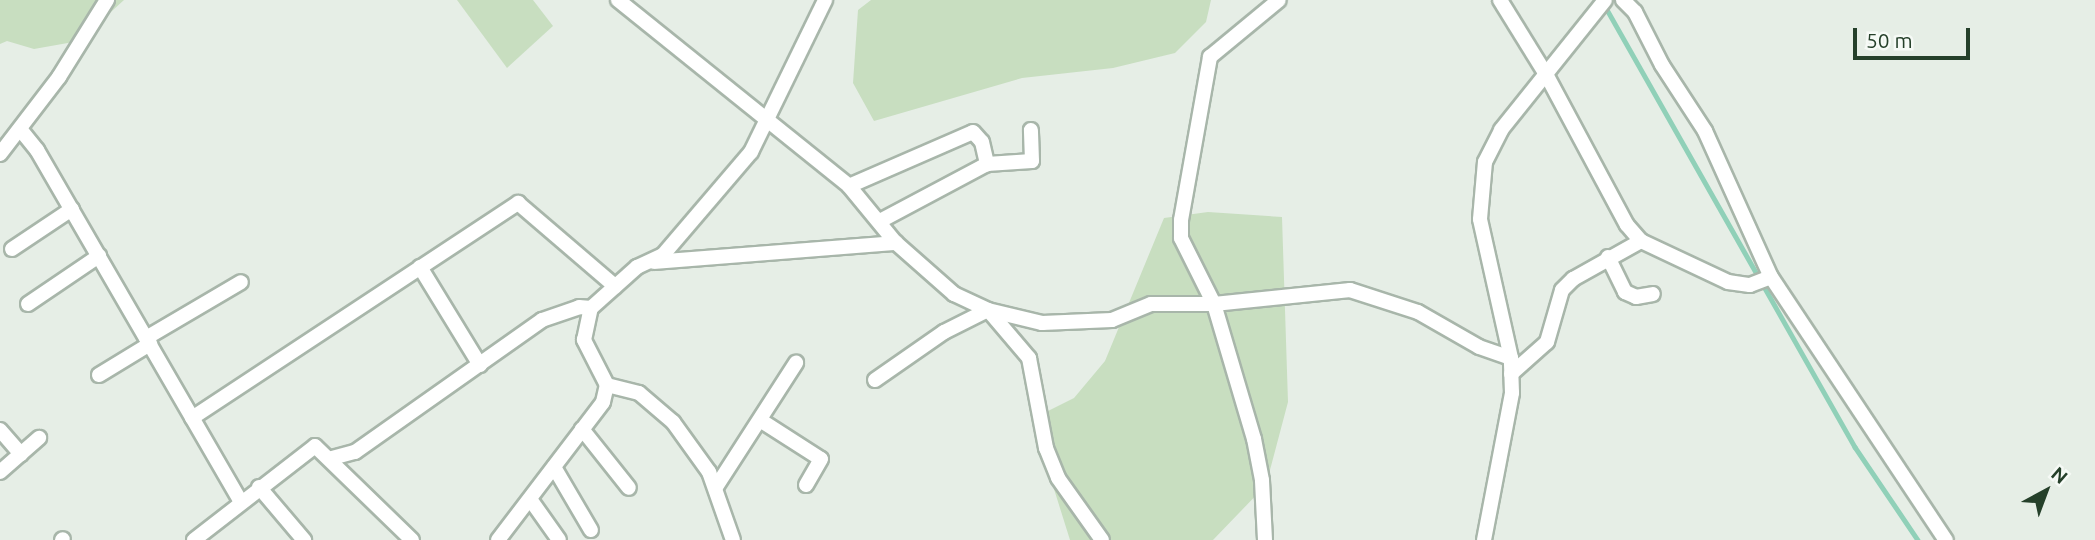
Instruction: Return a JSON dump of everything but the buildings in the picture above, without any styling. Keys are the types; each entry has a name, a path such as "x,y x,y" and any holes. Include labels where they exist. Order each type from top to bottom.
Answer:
{"street":[{"path":"0,154 59,77 107,0"},
{"path":"618,0 849,186 880,220 896,243 954,294 988,310 1042,323 1112,320 1151,304 1214,304 1350,290 1418,312 1479,347 1511,358"},
{"path":"498,540 603,401 607,385 584,340 591,308 615,286 663,255 751,152 825,0"},
{"path":"1265,540 1262,480 1254,439 1214,304 1181,238 1183,198 1210,57 1279,0"},
{"path":"1500,0 1547,76 1627,225 1642,241 1728,282 1750,285 1771,277"},
{"path":"1484,540 1507,427 1511,374 1511,358 1479,219 1485,162 1501,130 1547,76 1605,0"},
{"path":"1623,0 1635,12 1662,65 1705,131 1771,277 1946,540"},
{"path":"20,129 72,209 240,500"},
{"path":"880,220 987,164 1032,161 1031,130"},
{"path":"849,186 973,132 982,142 987,164"},
{"path":"192,418 518,203 615,286"},
{"path":"12,249 72,209"},
{"path":"1511,374 1547,342 1562,290 1588,267 1642,241"},
{"path":"647,263 896,243"},
{"path":"28,304 99,256"},
{"path":"1608,257 1625,292 1636,297 1653,294"},
{"path":"420,267 480,365"},
{"path":"99,376 148,341 242,282"},
{"path":"332,458 355,452 542,320 579,307 591,308"},
{"path":"875,380 944,332 988,310"},
{"path":"988,310 1029,358 1046,448 1058,478 1102,540"},
{"path":"716,487 796,363"},
{"path":"607,385 639,393 673,422 716,487 733,540"},
{"path":"760,420 821,459 806,485"},
{"path":"583,429 629,488"},
{"path":"0,430 21,454"},
{"path":"0,472 39,438"},
{"path":"194,540 240,500 315,446 332,458 412,540"},
{"path":"554,467 591,530"},
{"path":"259,486 304,540"},
{"path":"530,499 559,540"}],"green space":[{"path":"0,0 124,0 79,41 34,49 7,41 0,44"},
{"path":"457,0 533,0 553,26 507,68"},
{"path":"871,0 1211,0 1206,22 1175,53 1113,68 1022,78 874,121 853,83 858,10"},
{"path":"1208,212 1282,217 1288,402 1266,485 1213,540 1070,540 1032,419 1074,398 1105,361 1164,218"}],"waterway":[{"path":"1605,6 1855,447 1918,540"}]}
